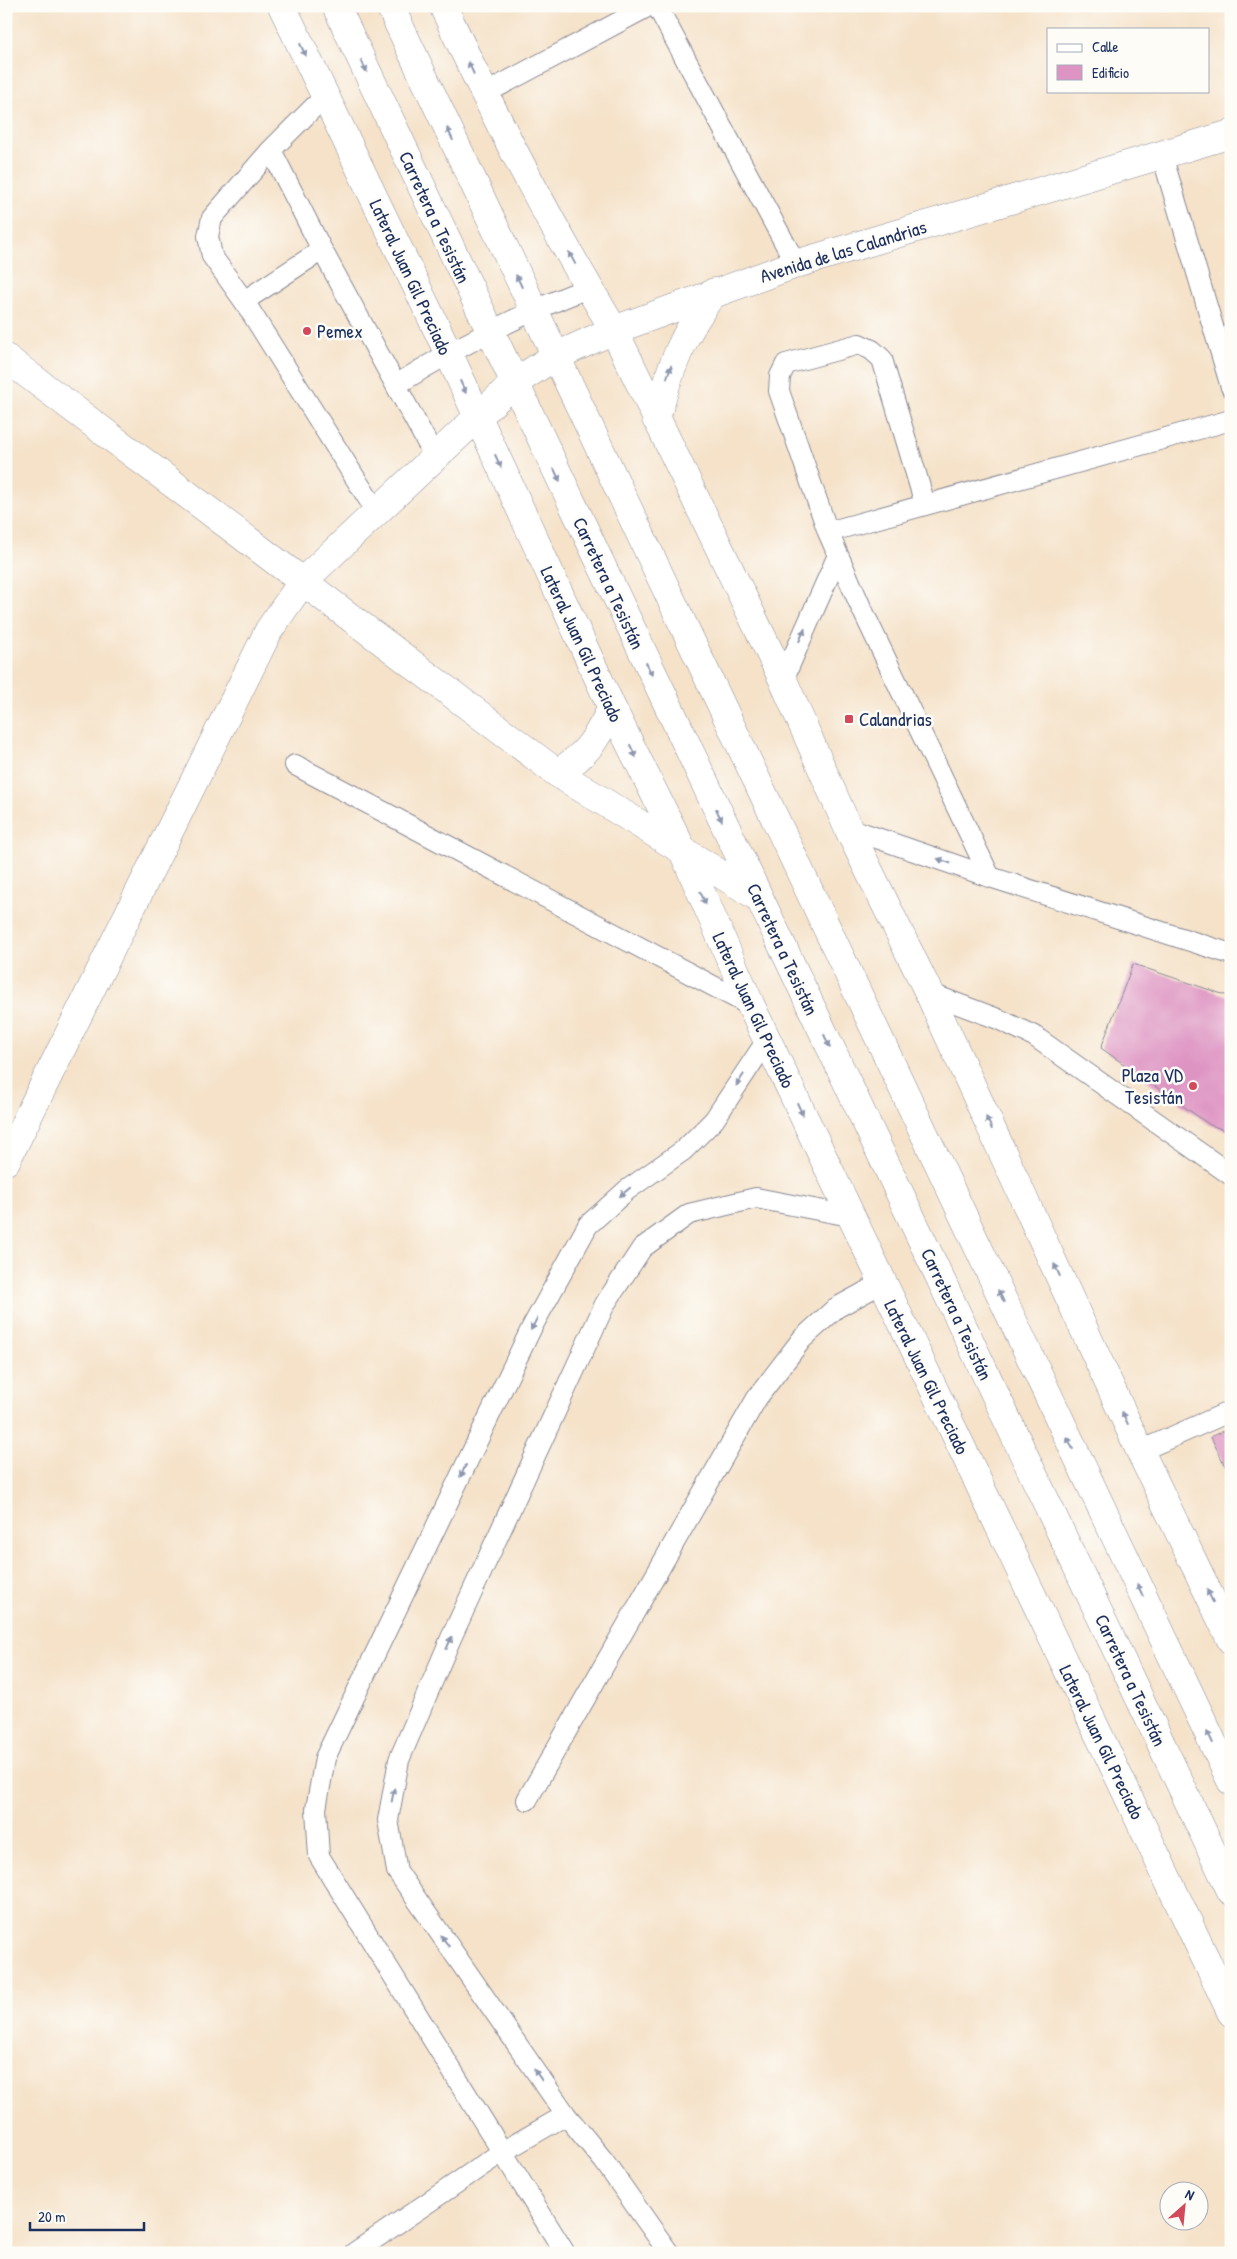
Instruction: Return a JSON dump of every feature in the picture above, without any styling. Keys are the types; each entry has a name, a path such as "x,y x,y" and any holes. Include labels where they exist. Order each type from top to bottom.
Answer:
{"main road":[{"name":"Lateral Juan Gil Preciado","path":"282,6 448,352 612,708 682,849 751,1006 850,1216 1231,2012"},
{"name":"Carretera a Tesistán","path":"336,6 758,898 1231,1890"},
{"path":"390,6 554,357 1231,1781"},
{"path":"443,6 484,94 588,288 614,330 783,680 848,828 929,993 1140,1451 1231,1640"},
{"name":"Avenida de las Calandrias","path":"6,1161 269,630 303,582 376,511 514,383 554,357 614,330 714,292 796,264 1231,134"},
{"path":"656,419 669,372 683,339 696,316 714,292"},
{"path":"6,358 557,773 758,898"},
{"path":"557,773 577,761 594,742 612,708"}],"lane":[{"path":"484,94 649,6"},
{"path":"657,6 796,264"},
{"path":"325,96 271,150 212,218 208,236 212,256 244,301 376,511"},
{"path":"271,150 322,250 435,457"},
{"path":"1162,155 1231,387"},
{"path":"244,301 322,250"},
{"path":"396,385 448,352 489,331 532,310 588,288"},
{"path":"925,504 882,360 872,350 859,344 786,364 780,376 778,391 828,532 928,750 990,877"},
{"path":"828,532 1231,420"},
{"path":"783,680 838,555"},
{"path":"295,765 751,1006"},
{"path":"848,828 990,877 1231,954"},
{"path":"929,993 998,1019 1034,1036 1231,1175"},
{"path":"565,2253 319,1856 316,1809 325,1758 532,1328 588,1225 627,1190 684,1150 714,1120 767,1040"},
{"path":"669,2253 604,2161 566,2115 397,1872 388,1820 399,1760 450,1638 605,1304 642,1248 689,1214 756,1198 850,1216"},
{"path":"526,1800 757,1398 802,1339 816,1326 836,1308 882,1282"},
{"path":"1140,1451 1231,1411"},
{"path":"354,2253 502,2152 566,2115"}],"building":[{"name":"Plaza VD Tesistán","path":"1133,964 1231,997 1231,1132 1210,1125 1101,1048"},
{"path":"1231,1427 1231,1478 1211,1437"}],"place":[{"name":"Pemex","path":"307,331"},
{"name":"Calandrias","path":"849,719"},
{"name":"Plaza VD Tesistán","path":"1193,1086"}]}
